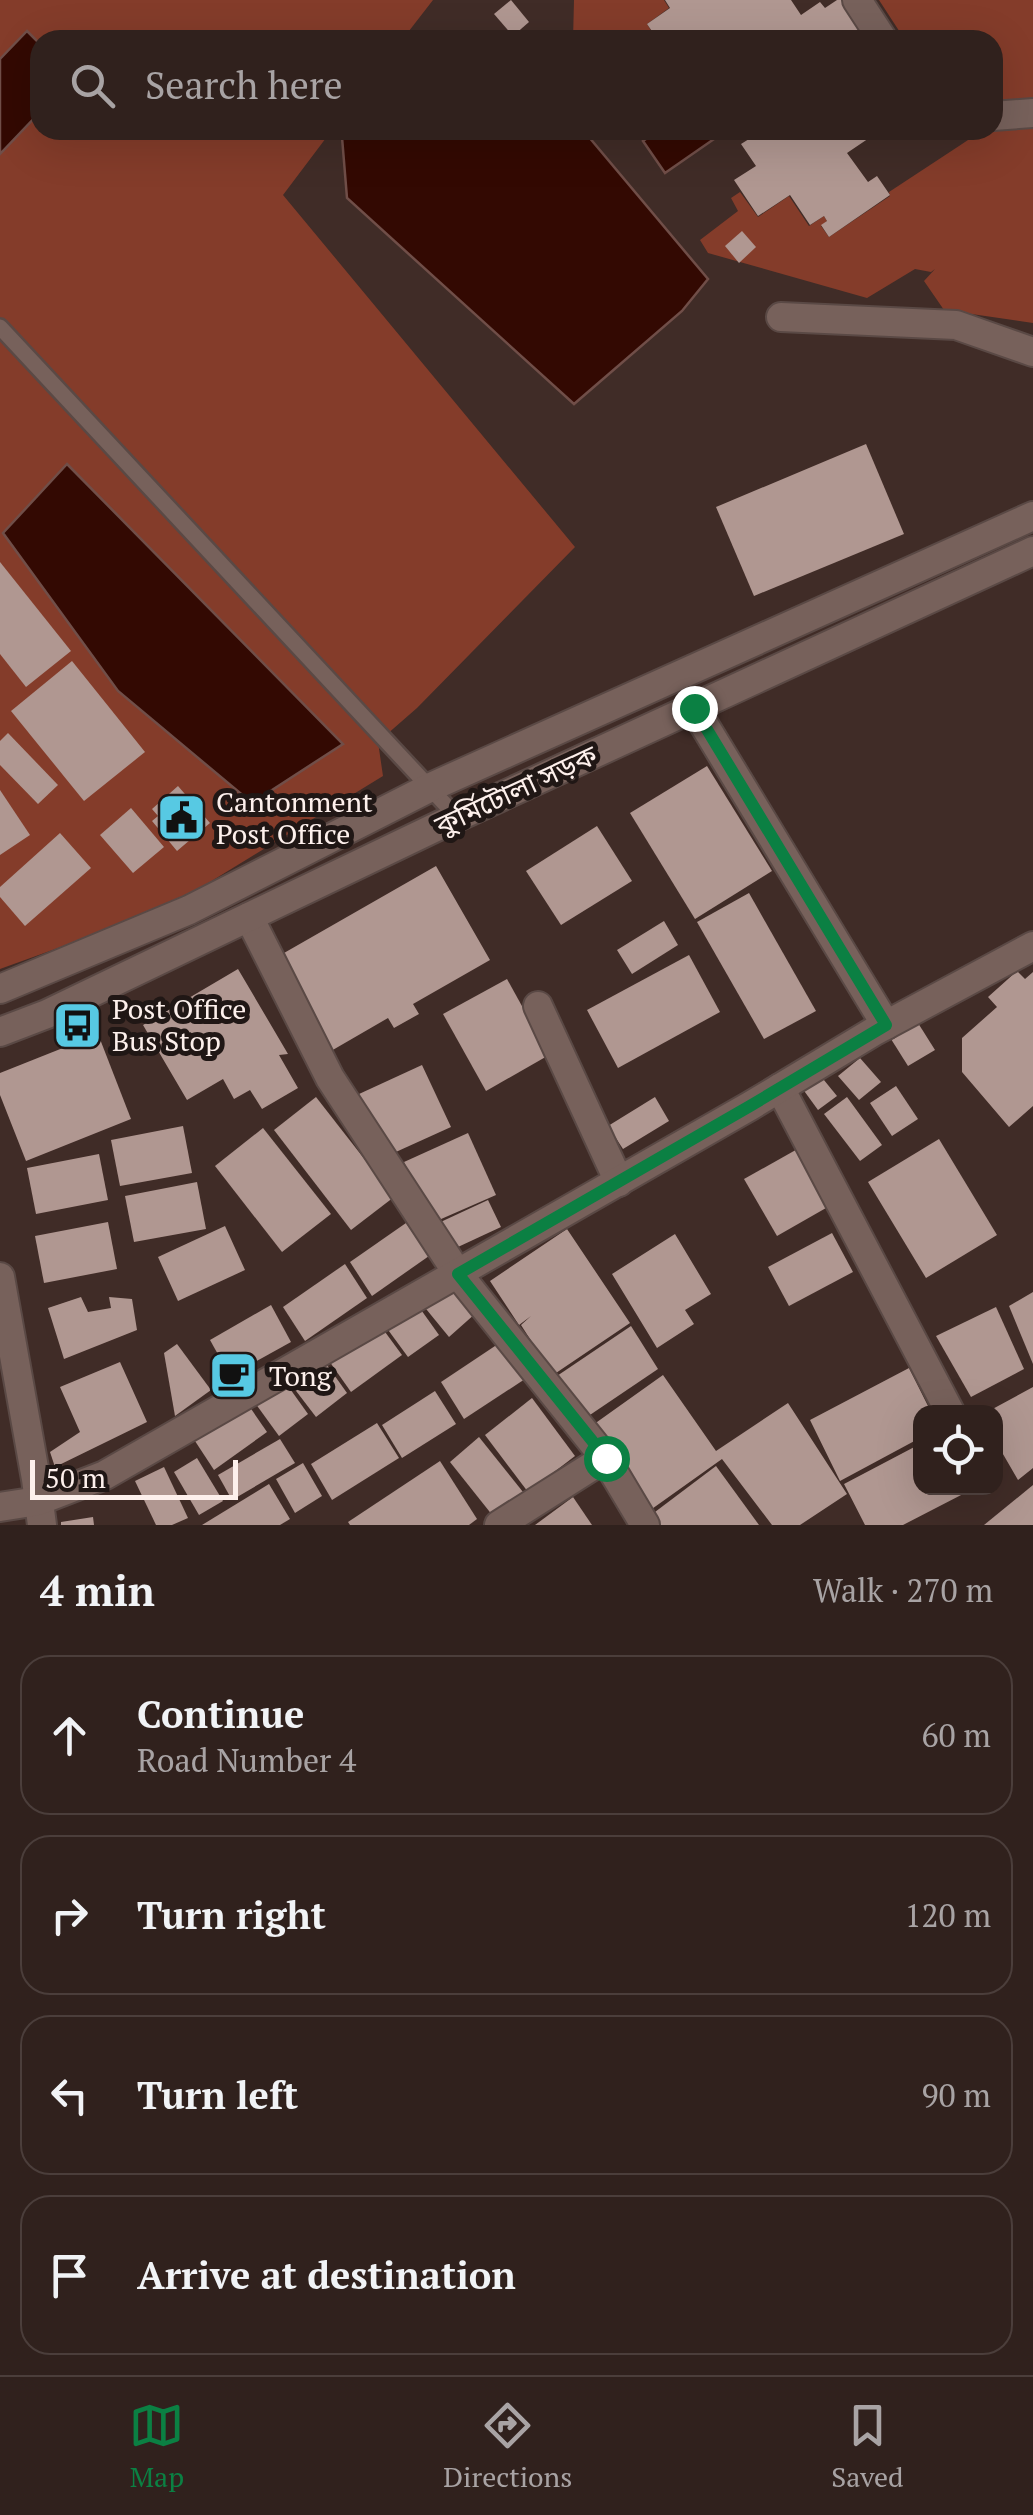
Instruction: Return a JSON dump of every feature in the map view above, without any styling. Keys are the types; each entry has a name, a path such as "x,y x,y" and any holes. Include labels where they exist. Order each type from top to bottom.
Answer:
{"street":[{"path":"857,0 876,30"},
{"path":"1003,115 1033,113"},
{"path":"781,317 956,325 1033,352"},
{"name":"কুর্মিটোলা সড়ক","path":"0,989 189,910 431,787 1033,516"},
{"name":"কুর্মিটোলা সড়ক","path":"0,1032 46,1014 457,817 1033,551"},
{"path":"694,708 886,1025"},
{"path":"249,917 330,1078 458,1274 606,1458 645,1525"},
{"path":"0,1506 40,1513 886,1025 1033,946"},
{"path":"538,1006 619,1182"},
{"path":"780,1088 946,1405"},
{"path":"0,1276 40,1513"},
{"path":"499,1525 606,1458"}],"lane":[{"path":"0,326 457,817"}],"shaded area":[{"path":"0,0 433,0 410,30 30,30 30,140 324,140 283,195 575,547 417,708 378,742 383,776 166,909 0,969"},
{"path":"574,0 664,0 669,8 647,24 651,30 573,30"},
{"path":"879,0 1033,0 1033,100 1003,99 1003,30 898,30"},
{"path":"27,31 30,34 30,122 0,154 0,59"},
{"path":"1003,125 1033,125 1033,323 944,310 924,281 935,269 915,269 867,298 708,253 700,240 738,211 731,198 740,192 758,217 789,196 809,226 824,216 827,221 821,226 829,237 890,196 889,192 968,140 1003,140"},
{"path":"342,140 591,140 708,279 682,311 574,404 347,198"},
{"path":"644,140 713,140 665,173"},
{"path":"67,464 343,744 252,803 118,691 3,533"}],"building":[{"path":"511,0 529,22 520,30 508,30 494,14"},
{"path":"665,0 791,0 801,15 820,2 825,8 837,0 871,0 884,30 651,30 647,24 670,8"},
{"path":"747,140 866,140 847,153 868,182 877,176 890,195 829,237 821,225 827,221 824,216 810,225 790,195 758,216 734,180 756,166 741,144"},
{"path":"742,231 756,247 739,263 725,246"},
{"path":"866,444 904,534 754,596 716,507"},
{"path":"0,562 71,651 26,687 0,654"},
{"path":"72,661 145,752 84,801 11,711"},
{"path":"8,733 58,785 38,804 0,765 0,741"},
{"path":"707,766 772,871 695,919 630,813"},
{"name":"Cantonment Post Office","path":"178,786 210,823 177,851 152,821 158,816 152,809"},
{"path":"0,790 30,835 0,855"},
{"path":"131,808 164,847 133,873 100,835"},
{"path":"597,826 632,881 561,925 526,871"},
{"path":"60,833 91,868 25,926 0,897 0,887"},
{"path":"436,866 490,960 413,1004 419,1014 394,1028 388,1018 331,1051 277,957"},
{"path":"749,893 816,1011 764,1039 697,922"},
{"path":"664,921 678,945 632,974 617,950"},
{"path":"689,955 720,1012 618,1068 587,1010"},
{"path":"238,969 288,1054 279,1055 298,1088 262,1109 250,1090 234,1099 223,1079 187,1100 143,1025"},
{"path":"1017,971 1025,979 1033,972 1033,1106 1009,1127 962,1072 962,1038 997,1007 988,997"},
{"path":"507,979 549,1055 486,1091 443,1014"},
{"path":"918,1023 935,1050 908,1066 891,1039"},
{"path":"98,1034 131,1119 26,1161 0,1095 0,1073"},
{"path":"860,1058 881,1082 859,1100 838,1076"},
{"path":"422,1065 451,1127 387,1156 359,1094"},
{"path":"819,1074 837,1096 818,1110 802,1088"},
{"path":"896,1086 918,1119 892,1136 870,1103"},
{"path":"316,1097 394,1197 351,1230 274,1130"},
{"path":"655,1097 669,1121 623,1149 608,1126"},
{"path":"847,1097 882,1145 860,1161 824,1114"},
{"path":"183,1126 192,1173 120,1186 111,1140"},
{"path":"263,1128 331,1214 282,1252 215,1166"},
{"path":"468,1133 496,1195 432,1223 404,1162"},
{"path":"939,1139 997,1235 926,1278 868,1182"},
{"path":"801,1147 833,1204 777,1236 744,1179"},
{"path":"99,1154 108,1200 36,1214 27,1168"},
{"path":"197,1182 206,1229 134,1242 125,1196"},
{"path":"488,1200 501,1227 445,1253 432,1226"},
{"path":"108,1222 117,1269 44,1283 35,1236"},
{"path":"406,1223 429,1256 372,1296 350,1262"},
{"path":"225,1226 245,1270 178,1301 158,1257"},
{"path":"567,1229 630,1323 553,1375 521,1325 531,1316 519,1325 490,1281"},
{"path":"832,1233 853,1272 789,1306 768,1267"},
{"path":"675,1234 711,1294 685,1310 694,1324 657,1348 612,1274"},
{"path":"345,1264 367,1298 305,1341 283,1307"},
{"path":"450,1281 476,1313 449,1337 422,1304"},
{"path":"1033,1292 1033,1364 1009,1306"},
{"path":"81,1297 88,1312 111,1308 109,1297 132,1299 137,1330 64,1359 48,1308"},
{"path":"414,1300 439,1335 408,1357 383,1323"},
{"path":"271,1305 291,1342 230,1376 210,1340"},
{"path":"996,1307 1024,1369 971,1397 936,1336"},
{"path":"377,1321 402,1355 351,1392 327,1358"},
{"path":"631,1326 658,1369 581,1421 554,1378"},
{"path":"501,1342 525,1379 464,1419 441,1382"},
{"path":"177,1344 211,1390 175,1416 164,1353"},
{"path":"322,1358 347,1393 316,1417 290,1383"},
{"path":"120,1362 147,1422 55,1467 50,1452 80,1432 60,1387"},
{"path":"909,1368 928,1405 913,1405 913,1442 840,1481 810,1420"},
{"path":"663,1375 716,1451 788,1403 847,1494 800,1525 772,1525 722,1459 649,1511 590,1427"},
{"path":"283,1379 308,1414 279,1436 253,1400"},
{"path":"1033,1387 1033,1468 1018,1480 1003,1454 1003,1405 1000,1405"},
{"path":"435,1391 456,1424 402,1458 382,1425"},
{"path":"532,1398 575,1456 528,1492 485,1435"},
{"path":"247,1403 267,1432 214,1470 195,1441"},
{"path":"377,1423 399,1458 332,1500 311,1464"},
{"path":"479,1437 523,1492 493,1516 450,1462"},
{"path":"280,1439 295,1463 232,1500 218,1475"},
{"path":"913,1448 913,1495 961,1495 903,1525 865,1525 844,1484"},
{"path":"197,1458 223,1501 199,1515 174,1472"},
{"path":"440,1461 477,1519 469,1525 350,1525 348,1522"},
{"path":"303,1463 322,1496 295,1513 276,1479"},
{"path":"716,1466 759,1525 659,1525 651,1515"},
{"path":"164,1467 188,1518 172,1525 156,1525 135,1481"},
{"path":"269,1484 290,1519 280,1525 202,1525"},
{"path":"1033,1485 1033,1525 984,1525"},
{"path":"573,1497 592,1525 535,1525"},
{"path":"93,1517 94,1525 61,1525 61,1522"}],"place":[{"name":"Cantonment Post Office","path":"181,818"},
{"name":"Post Office Bus Stop","path":"77,1025"},
{"name":"Tong","path":"234,1376"}],"route":[{"path":"606,1458 458,1274 886,1025 694,708"}]}
